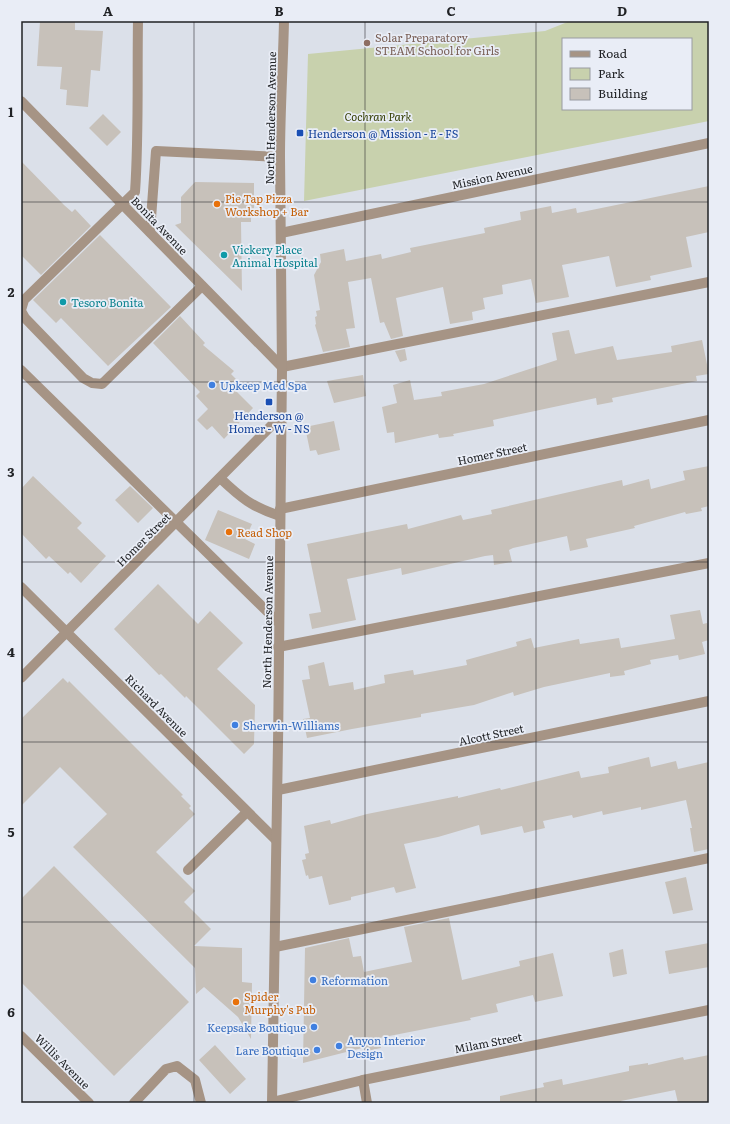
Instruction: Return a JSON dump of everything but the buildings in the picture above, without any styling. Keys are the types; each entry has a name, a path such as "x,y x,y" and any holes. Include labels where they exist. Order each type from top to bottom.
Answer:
{"street":[{"path":"138,21 136,97 139,145 135,192 24,300 21,311 24,318 83,378 92,383 102,384 202,286"},
{"name":"North Henderson Avenue","path":"272,1102 278,790 278,647 282,367 280,157 284,21"},
{"name":"Bonita Avenue","path":"21,101 282,367"},
{"name":"Mission Avenue","path":"281,233 709,143"},
{"path":"150,232 156,151 280,157"},
{"path":"282,367 709,282"},
{"path":"21,370 175,523 279,623"},
{"name":"Homer Street","path":"21,678 281,416"},
{"name":"Homer Street","path":"280,513 709,420"},
{"path":"220,478 240,498 262,510 280,513"},
{"path":"278,647 709,563"},
{"name":"Richard Avenue","path":"21,587 276,840"},
{"name":"Alcott Street","path":"278,790 709,701"},
{"path":"188,870 247,812"},
{"path":"275,947 709,858"},
{"name":"Milam Street","path":"272,1102 362,1080 709,1010"},
{"name":"Willis Avenue","path":"21,1036 89,1103"},
{"path":"134,1103 166,1069 177,1066 195,1080 201,1103"},
{"path":"362,1080 367,1103"}],"green space":[{"name":"Cochran Park","path":"570,21 709,21 709,121 304,201 308,54 545,31"}],"place":[{"name":"Solar Preparatory STEAM School for Girls","path":"367,43"},
{"name":"Henderson @ Mission - E - FS","path":"300,133"},
{"name":"Pie Tap Pizza Workshop + Bar","path":"217,204"},
{"name":"Vickery Place Animal Hospital","path":"224,255"},
{"name":"Tesoro Bonita","path":"63,302"},
{"name":"Upkeep Med Spa","path":"212,385"},
{"name":"Henderson @ Homer - W - NS","path":"269,402"},
{"name":"Read Shop","path":"229,532"},
{"name":"Sherwin-Williams","path":"235,725"},
{"name":"Reformation","path":"313,980"},
{"name":"Spider Murphy's Pub","path":"236,1002"},
{"name":"Keepsake Boutique","path":"314,1027"},
{"name":"Anyon Interior Design","path":"339,1046"},
{"name":"Lare Boutique","path":"317,1050"}]}
